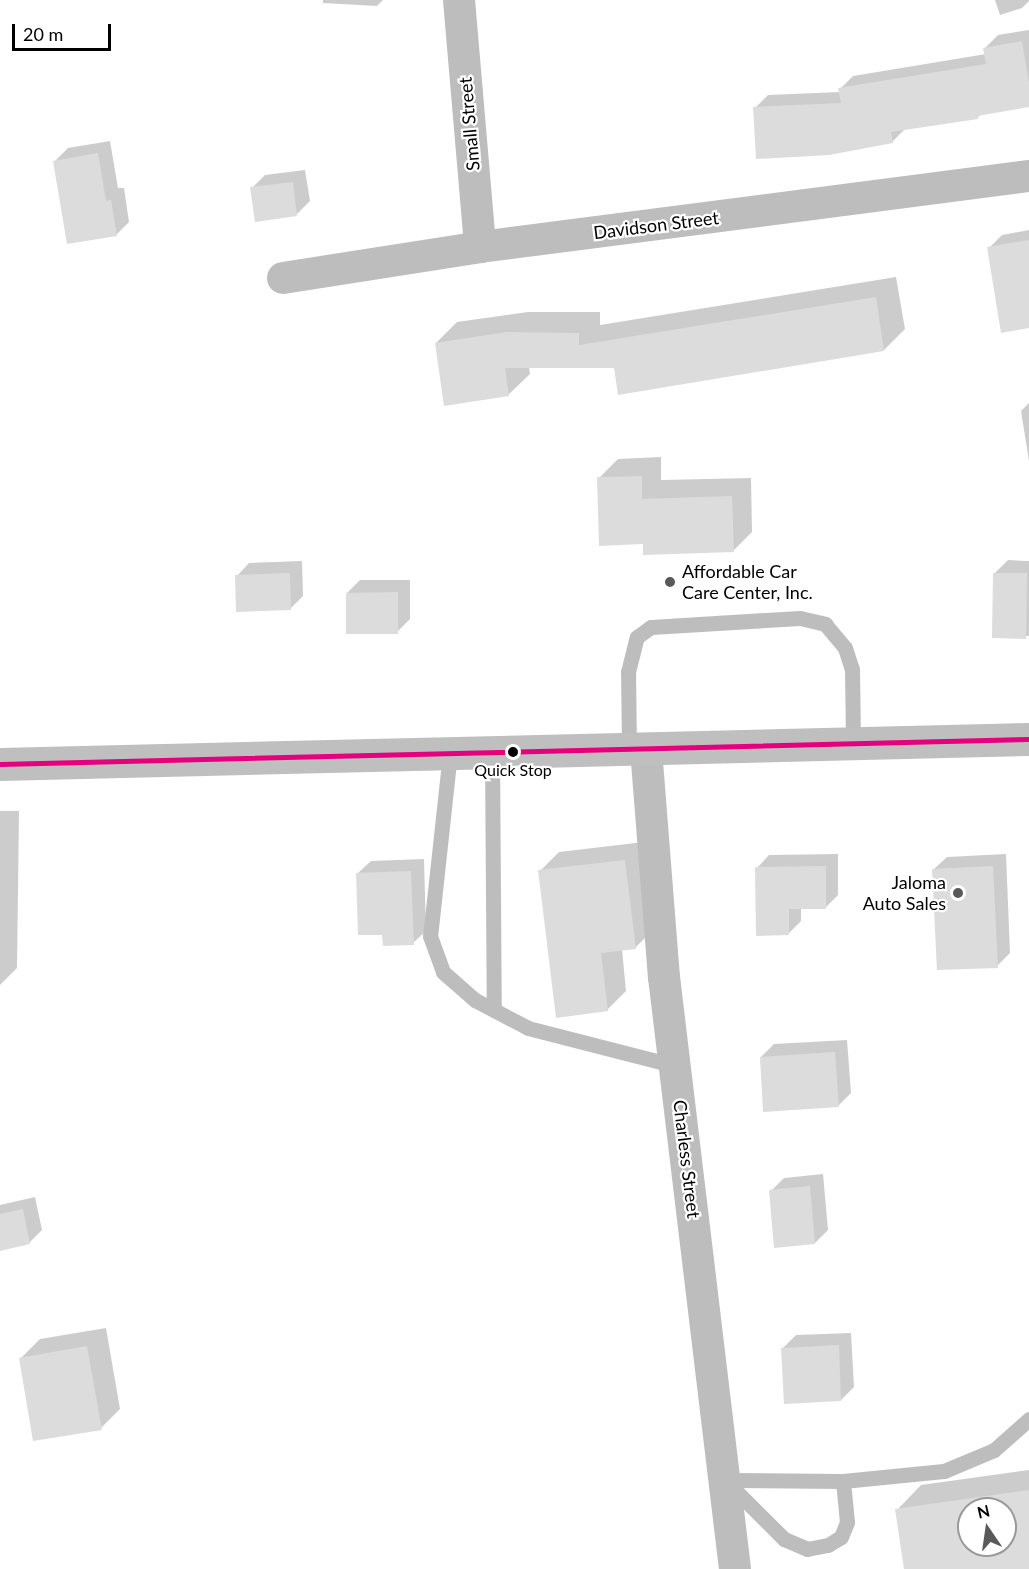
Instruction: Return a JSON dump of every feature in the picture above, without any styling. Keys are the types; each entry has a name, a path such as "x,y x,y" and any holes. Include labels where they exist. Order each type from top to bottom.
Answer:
{"main road":[{"path":"0,764 1029,739"}],"street":[{"name":"Small Street","path":"459,0 480,248"},
{"name":"Davidson Street","path":"283,278 480,248 1029,176"},
{"name":"Charless Street","path":"638,750 735,1569"}],"lane":[{"path":"638,750 628,672 636,637 651,627 800,618 825,624 845,648 852,669 853,744"},
{"path":"450,753 429,936 442,972 475,1000 528,1028 676,1066"},
{"path":"492,753 494,1010"},
{"path":"724,1480 843,1480 944,1471 994,1450 1029,1419"},
{"path":"724,1480 784,1539 807,1549 828,1545 841,1537 847,1522 843,1480"}],"building":[{"path":"1022,41 1029,83 1029,107 977,116 978,119 891,132 893,143 829,155 756,159 753,107 841,103 838,88 986,64 983,48"},
{"path":"98,153 106,201 111,200 117,236 67,244 53,161"},
{"path":"293,182 297,216 255,222 250,187"},
{"path":"1029,240 1029,328 1001,333 987,247"},
{"path":"876,297 884,351 618,395 614,368 505,368 509,396 444,406 435,343 506,332 579,333 579,345"},
{"path":"642,476 642,499 732,496 734,552 643,555 643,544 599,546 597,477"},
{"path":"290,573 291,610 236,612 235,575"},
{"path":"993,573 1027,573 1026,639 992,638"},
{"path":"398,592 398,634 346,634 346,593"},
{"path":"625,860 636,949 601,953 608,1011 556,1018 538,870"},
{"path":"826,866 826,909 789,909 789,935 756,936 755,867"},
{"path":"993,866 998,968 937,970 932,869"},
{"path":"411,871 414,945 383,946 382,935 358,935 356,873"},
{"path":"835,1052 839,1107 763,1112 760,1057"},
{"path":"810,1186 815,1244 774,1248 769,1190"},
{"path":"23,1209 30,1244 0,1251 0,1214"},
{"path":"839,1345 841,1401 784,1404 781,1348"},
{"path":"87,1346 102,1430 33,1441 19,1358"},
{"path":"1029,1490 1029,1569 904,1569 895,1509 957,1500 957,1557 1017,1557 1017,1497 980,1497"}],"transit line":[{"path":"0,764 1029,739"}],"place":[{"name":"Affordable Car Care Center, Inc.","path":"670,582"},
{"name":"Quick Stop","path":"513,752"},
{"name":"Jaloma Auto Sales","path":"958,893"}]}
